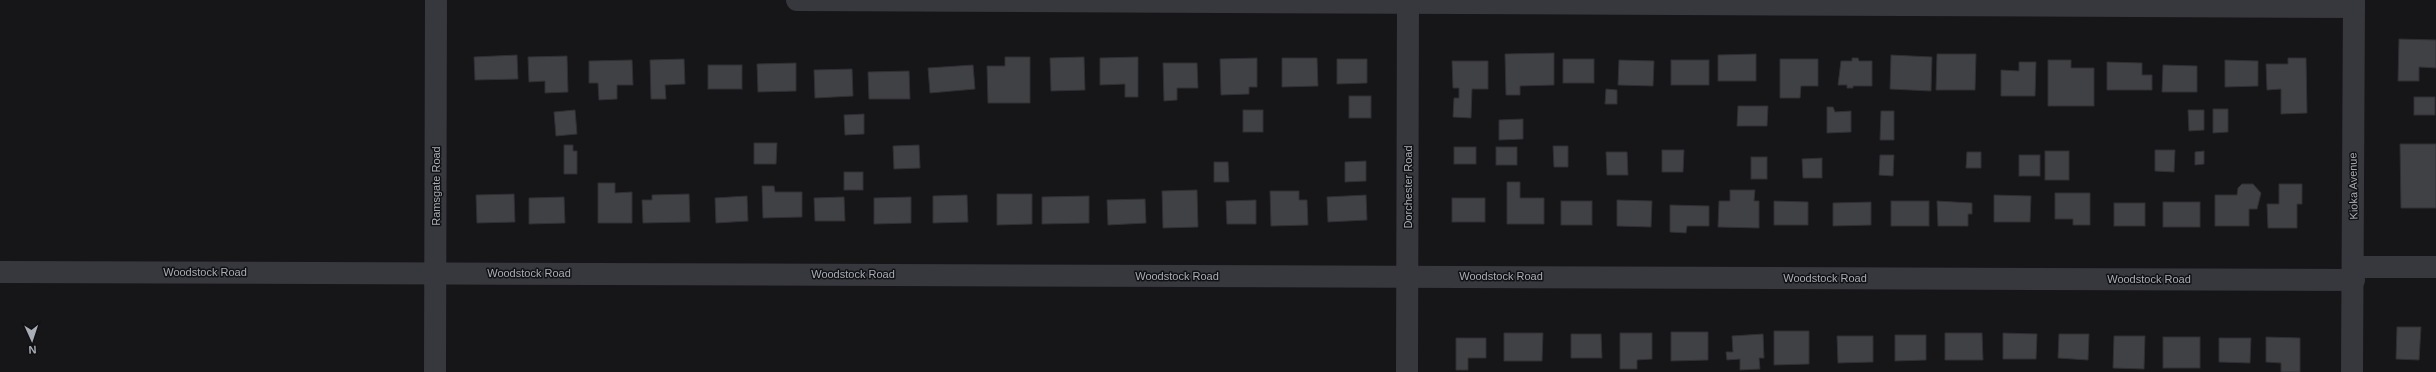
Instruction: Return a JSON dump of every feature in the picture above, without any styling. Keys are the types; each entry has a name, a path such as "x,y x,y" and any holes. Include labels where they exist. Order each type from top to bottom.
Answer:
{"street":[{"name":"Ramsgate Road","path":"435,372 436,0"},
{"path":"797,0 2354,3"},
{"name":"Dorchester Road","path":"1407,372 1408,1"},
{"name":"Kioka Avenue","path":"2352,372 2354,273 2354,3"},
{"name":"Woodstock Road","path":"0,272 1407,276 2354,273 2436,267"}],"building":[{"path":"2399,39 2436,40 2436,68 2419,67 2419,81 2398,81"},
{"path":"1554,53 1554,85 1520,86 1520,95 1506,95 1505,54"},
{"path":"1756,54 1756,81 1718,81 1718,55"},
{"path":"1937,54 1976,54 1975,90 1936,90"},
{"path":"517,55 518,79 475,80 474,57"},
{"path":"1891,55 1932,57 1931,91 1890,89"},
{"path":"567,56 568,92 545,93 545,81 529,82 528,57"},
{"path":"1005,57 1030,57 1030,103 988,103 987,66 1005,66"},
{"path":"1084,57 1085,90 1051,91 1050,58"},
{"path":"1138,57 1138,97 1125,97 1125,84 1100,85 1100,58"},
{"path":"1257,58 1257,87 1249,87 1249,94 1221,95 1220,59"},
{"path":"1282,58 1317,58 1318,86 1282,87"},
{"path":"1852,58 1858,58 1859,61 1872,61 1872,86 1853,86 1853,88 1847,88 1847,85 1838,85 1841,61 1852,61"},
{"path":"2288,58 2306,58 2307,113 2281,114 2281,89 2267,90 2266,64 2288,64"},
{"path":"684,59 685,84 665,85 666,99 651,99 650,60"},
{"path":"1337,59 1367,59 1367,83 1337,84"},
{"path":"1563,59 1594,59 1594,83 1563,83"},
{"path":"1780,59 1818,59 1818,86 1801,86 1800,98 1780,98"},
{"path":"632,60 633,85 617,85 617,99 599,100 598,83 589,83 589,61"},
{"path":"1619,60 1654,61 1653,86 1618,85"},
{"path":"1671,60 1709,60 1709,85 1671,85"},
{"path":"2048,60 2071,60 2071,68 2094,68 2094,106 2048,106"},
{"path":"2225,60 2258,61 2258,86 2225,87"},
{"path":"1452,61 1488,61 1488,89 1472,89 1471,118 1453,117 1454,98 1459,98 1459,88 1453,88"},
{"path":"2019,62 2036,62 2035,96 2001,96 2001,70 2019,71"},
{"path":"2107,62 2142,63 2142,75 2152,75 2152,90 2107,90"},
{"path":"796,63 796,91 758,92 757,64"},
{"path":"1163,63 1197,63 1198,88 1177,88 1177,100 1164,101"},
{"path":"708,65 742,65 742,89 708,89"},
{"path":"973,65 975,89 930,93 928,68"},
{"path":"2163,65 2197,66 2197,92 2162,92"},
{"path":"852,69 853,96 815,98 814,70"},
{"path":"909,71 910,99 869,99 868,72"},
{"path":"1606,89 1617,90 1617,104 1605,104"},
{"path":"1349,96 1371,96 1371,118 1349,118"},
{"path":"2414,97 2435,97 2435,115 2414,115"},
{"path":"1738,106 1768,106 1767,126 1737,126"},
{"path":"1827,107 1833,107 1835,112 1851,111 1851,132 1827,133"},
{"path":"2213,109 2228,109 2228,132 2213,133"},
{"path":"575,110 577,134 556,136 554,112"},
{"path":"1243,110 1263,110 1263,132 1243,132"},
{"path":"2188,110 2204,110 2204,130 2189,131"},
{"path":"1881,111 1894,111 1894,140 1880,140"},
{"path":"864,114 864,134 845,135 844,115"},
{"path":"1523,119 1523,139 1499,140 1499,120"},
{"path":"754,143 777,143 776,164 754,164"},
{"path":"2400,144 2436,144 2436,208 2401,208"},
{"path":"564,145 573,145 573,151 577,151 577,174 564,174"},
{"path":"919,145 920,168 894,169 893,146"},
{"path":"1553,146 1568,146 1568,167 1554,167"},
{"path":"1454,147 1476,147 1476,164 1454,164"},
{"path":"1496,147 1517,147 1517,165 1496,165"},
{"path":"1662,150 1684,150 1683,172 1662,172"},
{"path":"2155,150 2175,150 2174,172 2155,171"},
{"path":"2045,151 2069,151 2069,180 2045,180"},
{"path":"2204,151 2204,164 2195,165 2195,152"},
{"path":"1606,152 1627,152 1628,175 1607,175"},
{"path":"1967,152 1981,152 1981,168 1966,168"},
{"path":"1880,155 1894,155 1893,176 1879,175"},
{"path":"2019,155 2040,155 2040,176 2019,176"},
{"path":"1751,157 1767,157 1767,179 1751,179"},
{"path":"1822,158 1822,178 1803,178 1802,159"},
{"path":"1366,161 1366,181 1345,182 1345,162"},
{"path":"1214,162 1228,162 1229,182 1214,182"},
{"path":"844,172 863,172 863,190 844,190"},
{"path":"1507,182 1520,182 1520,198 1544,198 1544,224 1507,224"},
{"path":"598,183 615,183 615,193 632,192 632,223 598,223"},
{"path":"2242,184 2253,184 2261,193 2257,209 2249,209 2249,226 2215,226 2215,195 2237,195 2238,188"},
{"path":"2279,184 2302,184 2302,204 2297,204 2297,228 2268,228 2267,204 2279,204"},
{"path":"762,186 774,186 775,192 802,192 802,217 763,218"},
{"path":"1197,190 1198,227 1163,228 1162,191"},
{"path":"1730,190 1755,190 1754,201 1759,201 1759,228 1718,227 1719,201 1730,201"},
{"path":"1270,191 1299,191 1299,200 1307,200 1308,225 1271,226"},
{"path":"2055,193 2090,193 2090,225 2073,225 2073,219 2055,219"},
{"path":"514,194 515,222 477,223 476,195"},
{"path":"689,194 690,222 643,223 642,200 652,200 652,195"},
{"path":"997,194 1032,194 1032,224 997,225"},
{"path":"967,195 968,222 933,223 933,196"},
{"path":"1366,195 1367,220 1328,222 1327,197"},
{"path":"1994,195 2031,196 2030,222 1994,222"},
{"path":"747,196 748,221 716,223 715,198"},
{"path":"1089,196 1089,223 1042,224 1042,197"},
{"path":"564,197 565,223 529,224 529,198"},
{"path":"844,197 845,221 815,221 814,198"},
{"path":"911,197 911,223 874,224 874,198"},
{"path":"1452,198 1485,198 1485,222 1452,222"},
{"path":"1145,199 1146,223 1108,225 1107,200"},
{"path":"1256,200 1256,224 1227,224 1226,201"},
{"path":"1617,200 1652,201 1651,227 1617,226"},
{"path":"1561,201 1592,201 1592,225 1561,225"},
{"path":"1774,201 1808,202 1808,225 1774,225"},
{"path":"1891,201 1929,201 1929,226 1891,226"},
{"path":"1937,201 1972,203 1972,214 1968,214 1968,226 1938,226"},
{"path":"1871,202 1871,225 1833,226 1833,203"},
{"path":"2163,202 2200,202 2200,227 2163,227"},
{"path":"2114,203 2145,203 2145,226 2114,226"},
{"path":"1670,205 1709,206 1709,226 1687,226 1686,233 1670,232"},
{"path":"2397,327 2421,327 2419,360 2396,359"},
{"path":"1774,331 1809,331 1809,364 1774,365"},
{"path":"1671,332 1708,332 1708,360 1671,361"},
{"path":"1504,333 1543,333 1542,361 1504,361"},
{"path":"1620,333 1652,333 1652,359 1637,360 1637,369 1620,369"},
{"path":"1945,333 1982,333 1983,360 1945,360"},
{"path":"2003,333 2037,334 2036,359 2003,359"},
{"path":"1571,334 1601,334 1602,358 1571,358"},
{"path":"1763,334 1764,358 1759,358 1760,369 1740,370 1740,359 1727,360 1726,352 1733,352 1732,336"},
{"path":"2059,334 2089,334 2088,360 2058,358"},
{"path":"1895,335 1926,335 1926,360 1895,361"},
{"path":"1837,336 1873,336 1873,362 1838,363"},
{"path":"2114,336 2145,336 2144,369 2113,368"},
{"path":"2163,337 2200,337 2200,368 2163,368"},
{"path":"2266,337 2300,338 2300,372 2281,372 2281,363 2266,362"},
{"path":"1456,338 1486,338 1486,358 1468,358 1468,370 1456,370"},
{"path":"2219,338 2251,338 2250,363 2219,362"}]}
